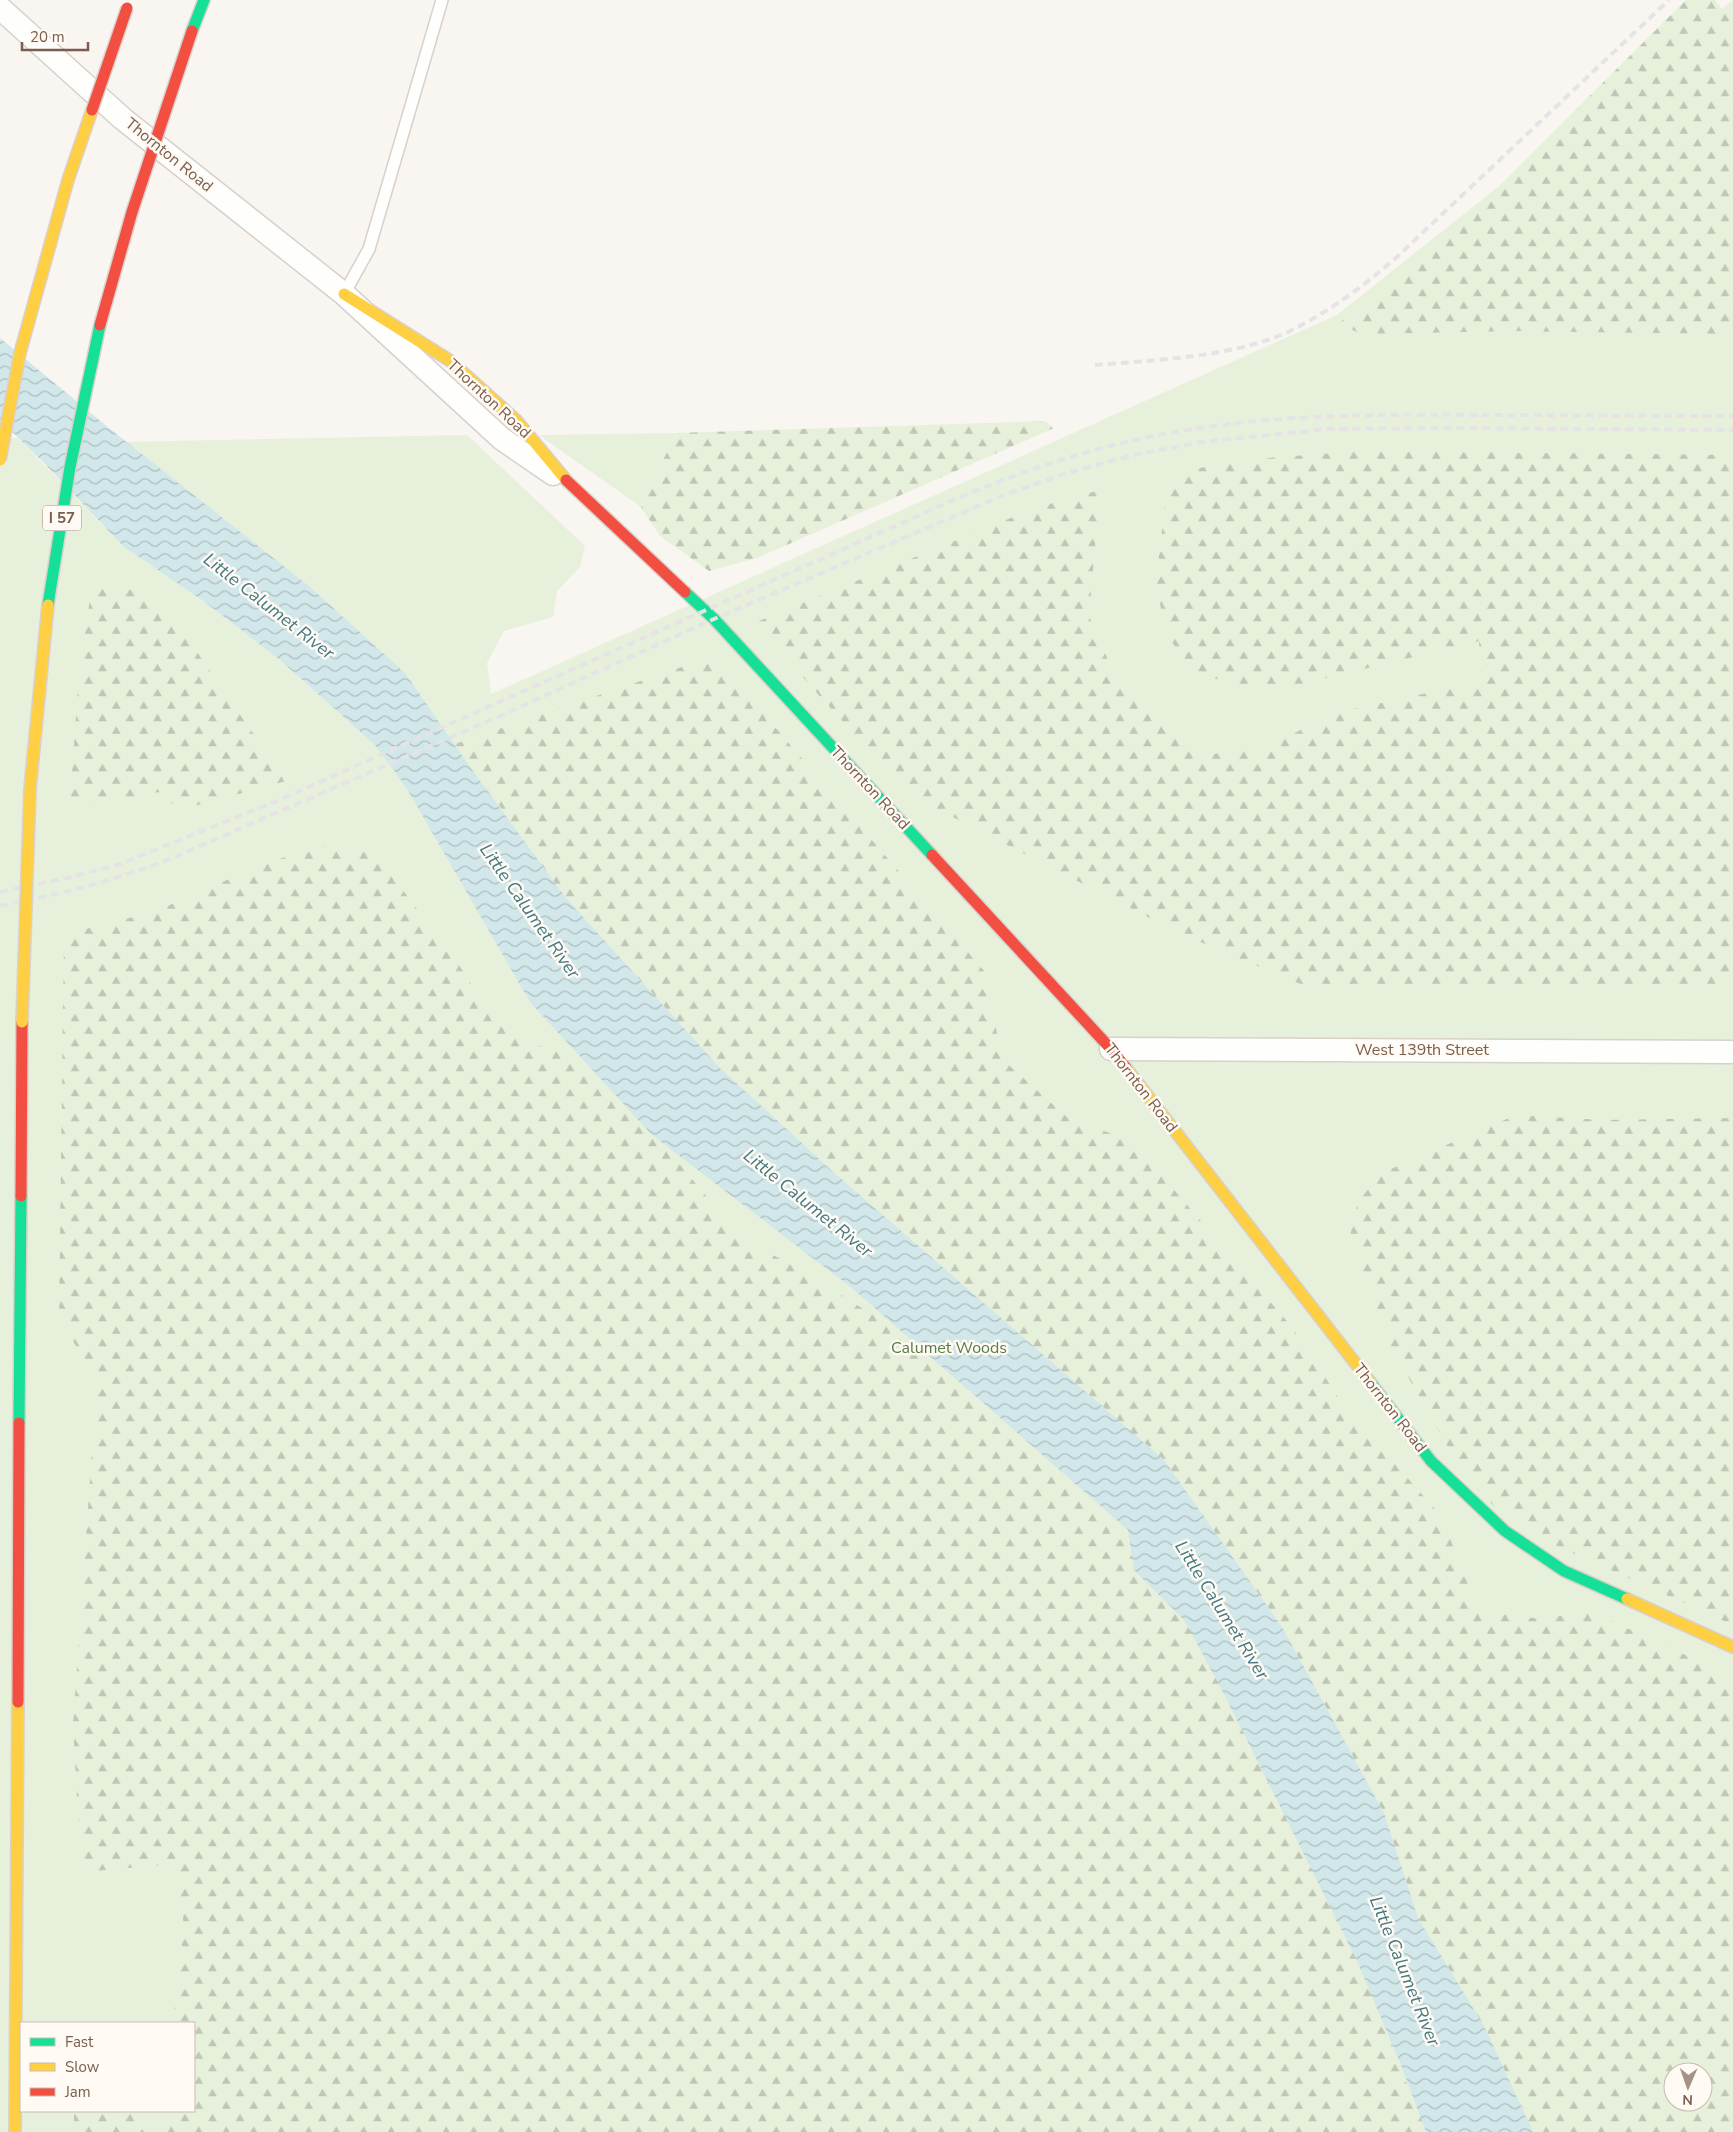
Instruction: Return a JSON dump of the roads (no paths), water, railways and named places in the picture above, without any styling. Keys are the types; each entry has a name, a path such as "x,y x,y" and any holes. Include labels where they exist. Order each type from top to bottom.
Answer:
{"main road":[{"name":"I 57","path":"15,2132 22,1022 24,933 35,715 46,618 62,512 78,422 104,311 138,190 204,0"},
{"path":"0,460 20,353 66,190 129,4"},
{"name":"Thornton Road","path":"571,486 714,619 1111,1049 1431,1461 1506,1531 1564,1571 1733,1647"}],"street":[{"name":"Thornton Road","path":"0,8 123,119 344,294 502,439 571,486"},
{"name":"West 139th Street","path":"1111,1049 1733,1052"}],"lane":[{"path":"344,294 369,249 442,0"}],"water":[{"name":"Little Calumet River","path":"0,338 109,428 310,587 405,673 470,767 565,897 720,1068 830,1169 1164,1460 1282,1627 1384,1813 1418,1918 1484,2026 1533,2132 1426,2132 1401,2065 1357,1961 1226,1698 1185,1621 1134,1570 1128,1530 853,1289 652,1135 530,1002 406,787 375,745 280,660 202,600 124,547 0,420"}],"railway":[{"path":"1095,365 1197,356 1248,346 1294,329 1323,313 1363,285 1400,254 1669,0"},
{"path":"0,892 72,877 120,864 279,800 958,498 1009,478 1088,452 1142,438 1208,427 1324,416 1733,416"},
{"path":"0,906 87,886 130,874 172,858 500,716 714,619 1004,495 1070,472 1134,455 1201,442 1327,429 1733,430"}],"park label":[{"name":"Calumet Woods","path":"949,1348"}]}
